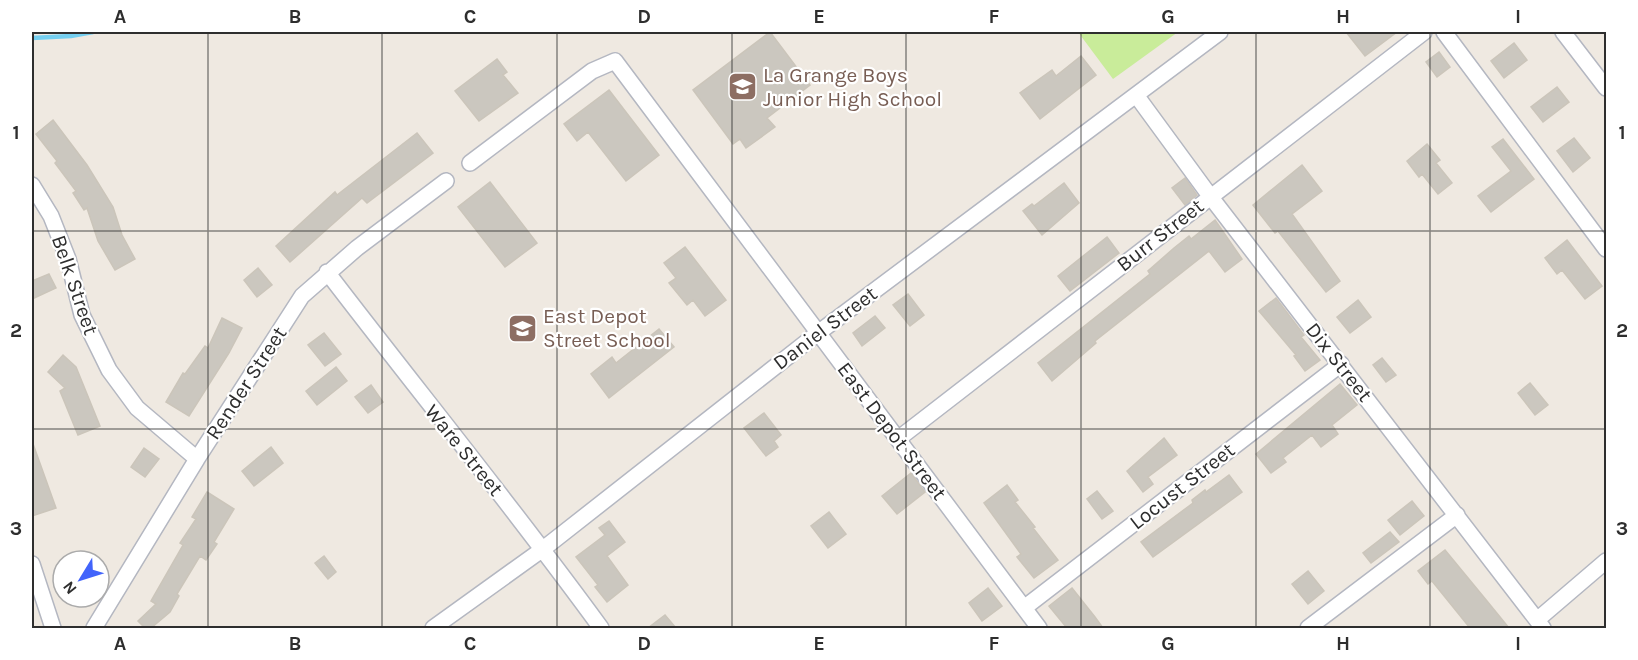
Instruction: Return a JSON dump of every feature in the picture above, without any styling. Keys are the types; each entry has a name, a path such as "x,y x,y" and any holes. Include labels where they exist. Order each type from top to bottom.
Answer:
{"street":[{"name":"Daniel Street","path":"434,628 543,549 818,333 1220,32"},
{"name":"Burr Street","path":"898,439 1424,32"},
{"path":"1444,32 1606,249"},
{"path":"1563,32 1606,88"},
{"name":"East Depot Street","path":"470,163 592,71 615,61 1039,628"},
{"name":"Dix Street","path":"1136,95 1210,196 1540,624"},
{"name":"Render Street","path":"94,628 197,459 302,296 327,272 446,181"},
{"name":"Belk Street","path":"32,185 51,216 68,259 82,315 109,370 137,408 197,459"},
{"name":"Ware Street","path":"327,272 450,434 543,549 601,628"},
{"name":"Locust Street","path":"1024,609 1341,364"},
{"path":"1308,628 1457,515"},
{"path":"1540,624 1606,561"},
{"path":"32,564 53,628"}],"green space":[{"path":"1078,32 1178,32 1113,79"}],"building":[{"path":"770,32 810,85 767,118 775,127 746,148 740,139 733,144 693,90"},
{"path":"1346,32 1397,32 1365,56"},
{"path":"1514,43 1527,60 1504,78 1491,61"},
{"path":"1439,52 1450,67 1437,77 1426,62"},
{"path":"1081,56 1096,75 1040,119 1020,93 1052,70 1056,76"},
{"path":"497,59 507,72 503,75 518,93 479,121 455,91"},
{"path":"1557,87 1569,102 1543,122 1531,107"},
{"path":"609,90 659,155 626,181 588,132 577,141 564,124"},
{"path":"53,120 87,165 113,207 122,235 135,259 115,270 98,241 87,208 84,210 73,193 76,191 36,134"},
{"path":"417,133 433,153 367,203 362,198 290,262 276,246 335,192 337,195"},
{"path":"1574,138 1590,158 1573,172 1557,151"},
{"path":"1503,139 1534,179 1491,212 1478,196 1511,171 1492,147"},
{"path":"1427,144 1440,160 1436,163 1452,183 1438,194 1422,174 1419,177 1407,161"},
{"path":"1302,165 1322,191 1292,214 1340,281 1326,292 1278,231 1275,233 1253,205"},
{"path":"1185,178 1197,195 1185,205 1172,188"},
{"path":"490,182 537,243 505,267 458,207"},
{"path":"1064,183 1079,203 1042,235 1023,211 1032,204 1034,206"},
{"path":"1215,220 1242,259 1225,272 1209,251 1095,341 1096,343 1052,381 1038,363 1150,274 1148,271 1174,248 1189,236 1191,239"},
{"path":"1107,237 1119,253 1070,291 1058,276"},
{"path":"1567,240 1602,286 1585,299 1562,270 1557,274 1545,258"},
{"path":"685,247 726,300 705,316 693,300 687,305 669,283 676,278 664,263"},
{"path":"258,268 272,285 257,297 244,280"},
{"path":"49,274 56,288 32,299 32,281"},
{"path":"908,294 924,315 910,326 893,305"},
{"path":"1276,298 1304,335 1301,337 1320,360 1305,371 1294,356 1296,355 1259,311"},
{"path":"1358,300 1371,317 1350,333 1337,317"},
{"path":"875,316 885,328 862,346 853,333"},
{"path":"222,318 242,328 189,416 166,402 183,373 185,374 205,346 208,348"},
{"path":"659,329 674,347 609,398 591,374 612,357 616,363"},
{"path":"324,333 341,354 325,366 308,345"},
{"path":"63,355 76,367 100,426 78,435 60,391 65,388 48,372"},
{"path":"1382,358 1396,375 1386,382 1373,365"},
{"path":"336,367 347,381 317,405 306,391"},
{"path":"1530,383 1548,405 1535,415 1518,393"},
{"path":"1340,384 1357,405 1332,425 1338,434 1321,447 1312,435 1283,458 1286,462 1271,473 1256,454"},
{"path":"371,385 383,402 368,413 355,397"},
{"path":"764,413 781,435 774,441 778,447 766,456 744,428"},
{"path":"1164,438 1177,455 1148,477 1153,484 1143,492 1127,471"},
{"path":"32,441 56,508 32,516"},
{"path":"271,447 283,463 254,486 242,471"},
{"path":"144,448 159,459 145,477 131,467"},
{"path":"911,473 925,492 897,514 882,496"},
{"path":"1229,475 1242,492 1153,557 1141,542 1193,503 1192,500 1205,490 1206,492"},
{"path":"1007,485 1018,500 1015,502 1058,560 1034,578 1017,557 1021,554 984,503"},
{"path":"1097,491 1113,511 1102,519 1087,499"},
{"path":"207,492 234,509 214,542 217,544 206,560 200,556 177,594 179,596 170,612 151,628 145,628 138,621 156,604 151,601 183,545 180,543 196,519 192,517"},
{"path":"1412,501 1424,516 1400,535 1388,520"},
{"path":"829,512 846,534 828,548 811,526"},
{"path":"609,521 625,542 607,556 628,585 607,602 595,587 598,585 576,557 605,535 599,528"},
{"path":"1390,532 1399,542 1371,563 1363,553"},
{"path":"1445,550 1509,628 1470,628 1432,581 1428,584 1418,571"},
{"path":"324,556 336,572 328,579 315,563"},
{"path":"1308,571 1324,591 1308,604 1292,584"},
{"path":"988,588 1002,606 982,621 969,603"},
{"path":"1072,588 1103,628 1067,628 1049,606"},
{"path":"665,615 676,628 648,628"}],"waterway":[{"path":"32,38 71,36 93,32"}],"place":[{"name":"La Grange Boys Junior High School","path":"742,87"},
{"name":"East Depot Street School","path":"522,328"}]}
